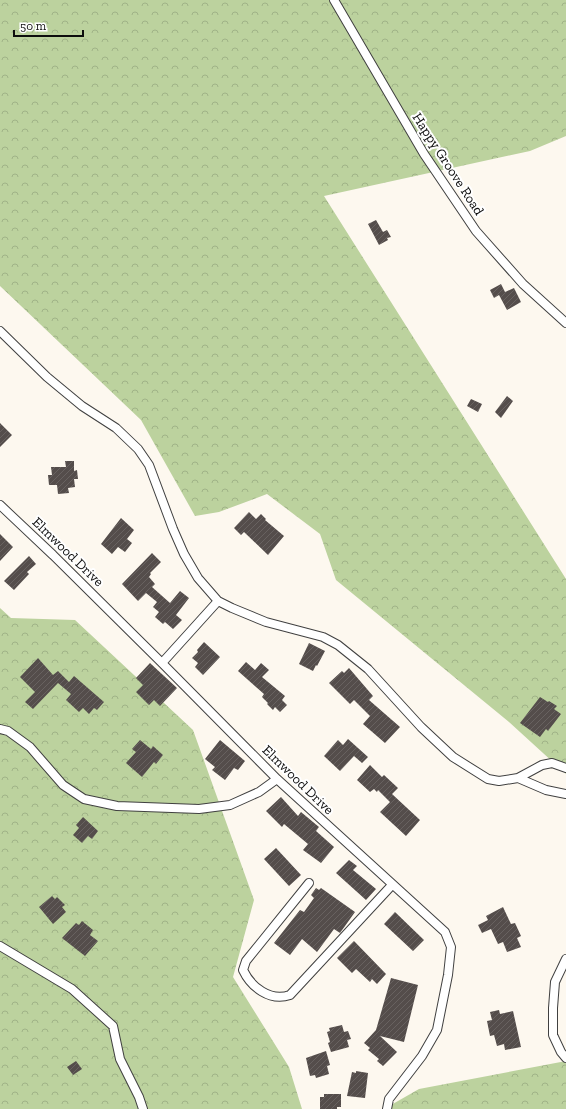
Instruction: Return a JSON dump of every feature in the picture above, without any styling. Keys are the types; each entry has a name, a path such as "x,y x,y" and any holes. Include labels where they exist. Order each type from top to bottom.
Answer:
{"street":[{"name":"Happy Groove Road","path":"334,0 424,154 476,231 523,284 566,323"},
{"path":"0,331 47,377 82,406 116,428 138,449 149,465 184,554 198,578 218,601 266,622 323,637 338,645 368,669 421,727 453,757 488,779 499,781 518,778 542,765 552,763 566,768"},
{"name":"Elmwood Drive","path":"0,505 53,555 277,779 445,932 451,947 448,975 437,1030 422,1056 389,1099 388,1109"},
{"path":"162,663 218,601"},
{"path":"0,729 8,731 30,747 63,785 84,799 117,806 199,809 230,805 259,792 277,779"},
{"path":"518,778 546,790 566,794"},
{"path":"309,883 246,961 244,966 243,970 247,979 261,991 271,996 284,997 290,995 392,885"},
{"path":"0,946 72,989 113,1026 120,1059 139,1097 143,1109"},
{"path":"566,959 555,982 553,1008 553,1035 561,1052 566,1058"}],"green space":[{"path":"0,0 566,0 566,136 530,151 324,196 566,579 566,774 509,722 336,580 320,534 267,494 219,512 195,516 141,420 0,286"},
{"path":"0,608 11,618 75,620 193,730 254,900 233,977 289,1067 302,1109 0,1109"},
{"path":"566,1061 566,1109 384,1109 419,1089"}],"building":[{"path":"376,220 383,232 387,230 391,237 387,238 388,240 379,245 368,224"},
{"path":"501,284 505,292 514,288 521,302 507,310 499,295 494,298 490,290"},
{"path":"507,396 513,401 501,418 495,412"},
{"path":"471,399 482,404 478,412 467,406"},
{"path":"0,423 12,435 0,447"},
{"path":"65,461 74,461 74,471 77,470 78,479 74,479 75,487 68,488 69,493 58,494 57,485 49,485 48,475 52,475 51,467 66,467"},
{"path":"249,512 256,519 261,514 266,519 265,520 284,536 268,555 244,532 241,535 234,528"},
{"path":"121,518 134,530 127,539 132,543 125,552 118,547 112,554 101,544"},
{"path":"0,534 13,547 0,561"},
{"path":"152,553 161,562 150,573 151,574 149,577 155,584 152,587 170,603 180,591 189,598 176,615 182,620 173,629 165,622 163,624 155,617 159,612 153,607 157,602 146,593 138,601 122,584"},
{"path":"29,556 36,564 27,572 29,574 14,590 4,581"},
{"path":"204,642 220,657 203,675 195,667 198,663 192,658"},
{"path":"309,643 325,651 313,671 299,664"},
{"path":"38,658 53,675 58,671 69,682 74,676 104,702 97,710 94,708 89,714 83,708 79,712 66,700 71,694 58,683 33,709 25,702 35,692 20,677"},
{"path":"246,662 255,670 261,663 269,670 262,677 285,696 282,700 287,705 280,712 275,707 273,710 262,697 264,694 238,671"},
{"path":"150,663 177,688 160,706 154,700 149,705 136,692 143,685 136,678"},
{"path":"349,668 373,696 369,700 400,727 385,743 363,724 370,716 354,700 350,704 329,683 342,671 344,673"},
{"path":"540,697 557,706 554,709 561,714 548,731 546,729 540,737 520,723"},
{"path":"348,739 368,757 362,763 354,756 340,771 324,756 338,740 343,745"},
{"path":"140,740 151,749 153,746 163,755 156,764 154,762 142,777 126,763 136,752 132,749"},
{"path":"220,740 245,761 238,770 234,768 225,780 212,770 215,767 205,759"},
{"path":"370,765 382,777 384,775 398,788 392,794 420,820 406,836 380,812 390,802 378,790 377,792 374,789 370,792 357,780"},
{"path":"281,797 298,816 301,812 319,827 316,831 334,847 321,863 303,850 308,844 284,824 282,827 266,811"},
{"path":"83,817 98,831 92,839 88,836 82,843 73,835 79,828 76,825"},
{"path":"276,848 301,875 289,886 264,859"},
{"path":"349,860 357,866 353,870 376,889 366,900 336,873"},
{"path":"316,888 319,890 321,888 355,912 340,933 334,929 317,952 302,939 290,955 274,943 300,910 304,912 314,898 311,895"},
{"path":"52,896 55,899 57,897 65,905 62,907 66,912 53,924 39,907"},
{"path":"503,907 511,924 515,923 521,936 517,938 521,947 507,952 503,942 498,944 491,929 482,933 478,925 488,920 486,916"},
{"path":"395,912 424,940 413,951 384,924"},
{"path":"82,921 93,930 90,935 98,941 85,956 62,938 76,923 79,925"},
{"path":"354,941 386,974 377,984 372,979 370,982 356,969 352,973 337,958"},
{"path":"391,978 418,985 404,1042 380,1036 397,1052 383,1066 377,1061 379,1059 368,1050 370,1048 364,1043 376,1030"},
{"path":"499,1010 500,1014 513,1011 521,1047 505,1050 504,1044 497,1046 494,1035 490,1036 487,1021 492,1020 490,1012"},
{"path":"342,1025 344,1032 348,1031 351,1039 347,1040 349,1047 331,1052 327,1032 330,1031 329,1028"},
{"path":"326,1051 330,1065 327,1066 329,1074 316,1078 315,1075 310,1076 306,1058"},
{"path":"76,1061 82,1069 73,1075 67,1067"},
{"path":"356,1071 368,1073 365,1098 347,1096 352,1072 356,1073"},
{"path":"324,1094 341,1094 341,1107 337,1107 337,1109 320,1109 320,1097 324,1097"}]}
